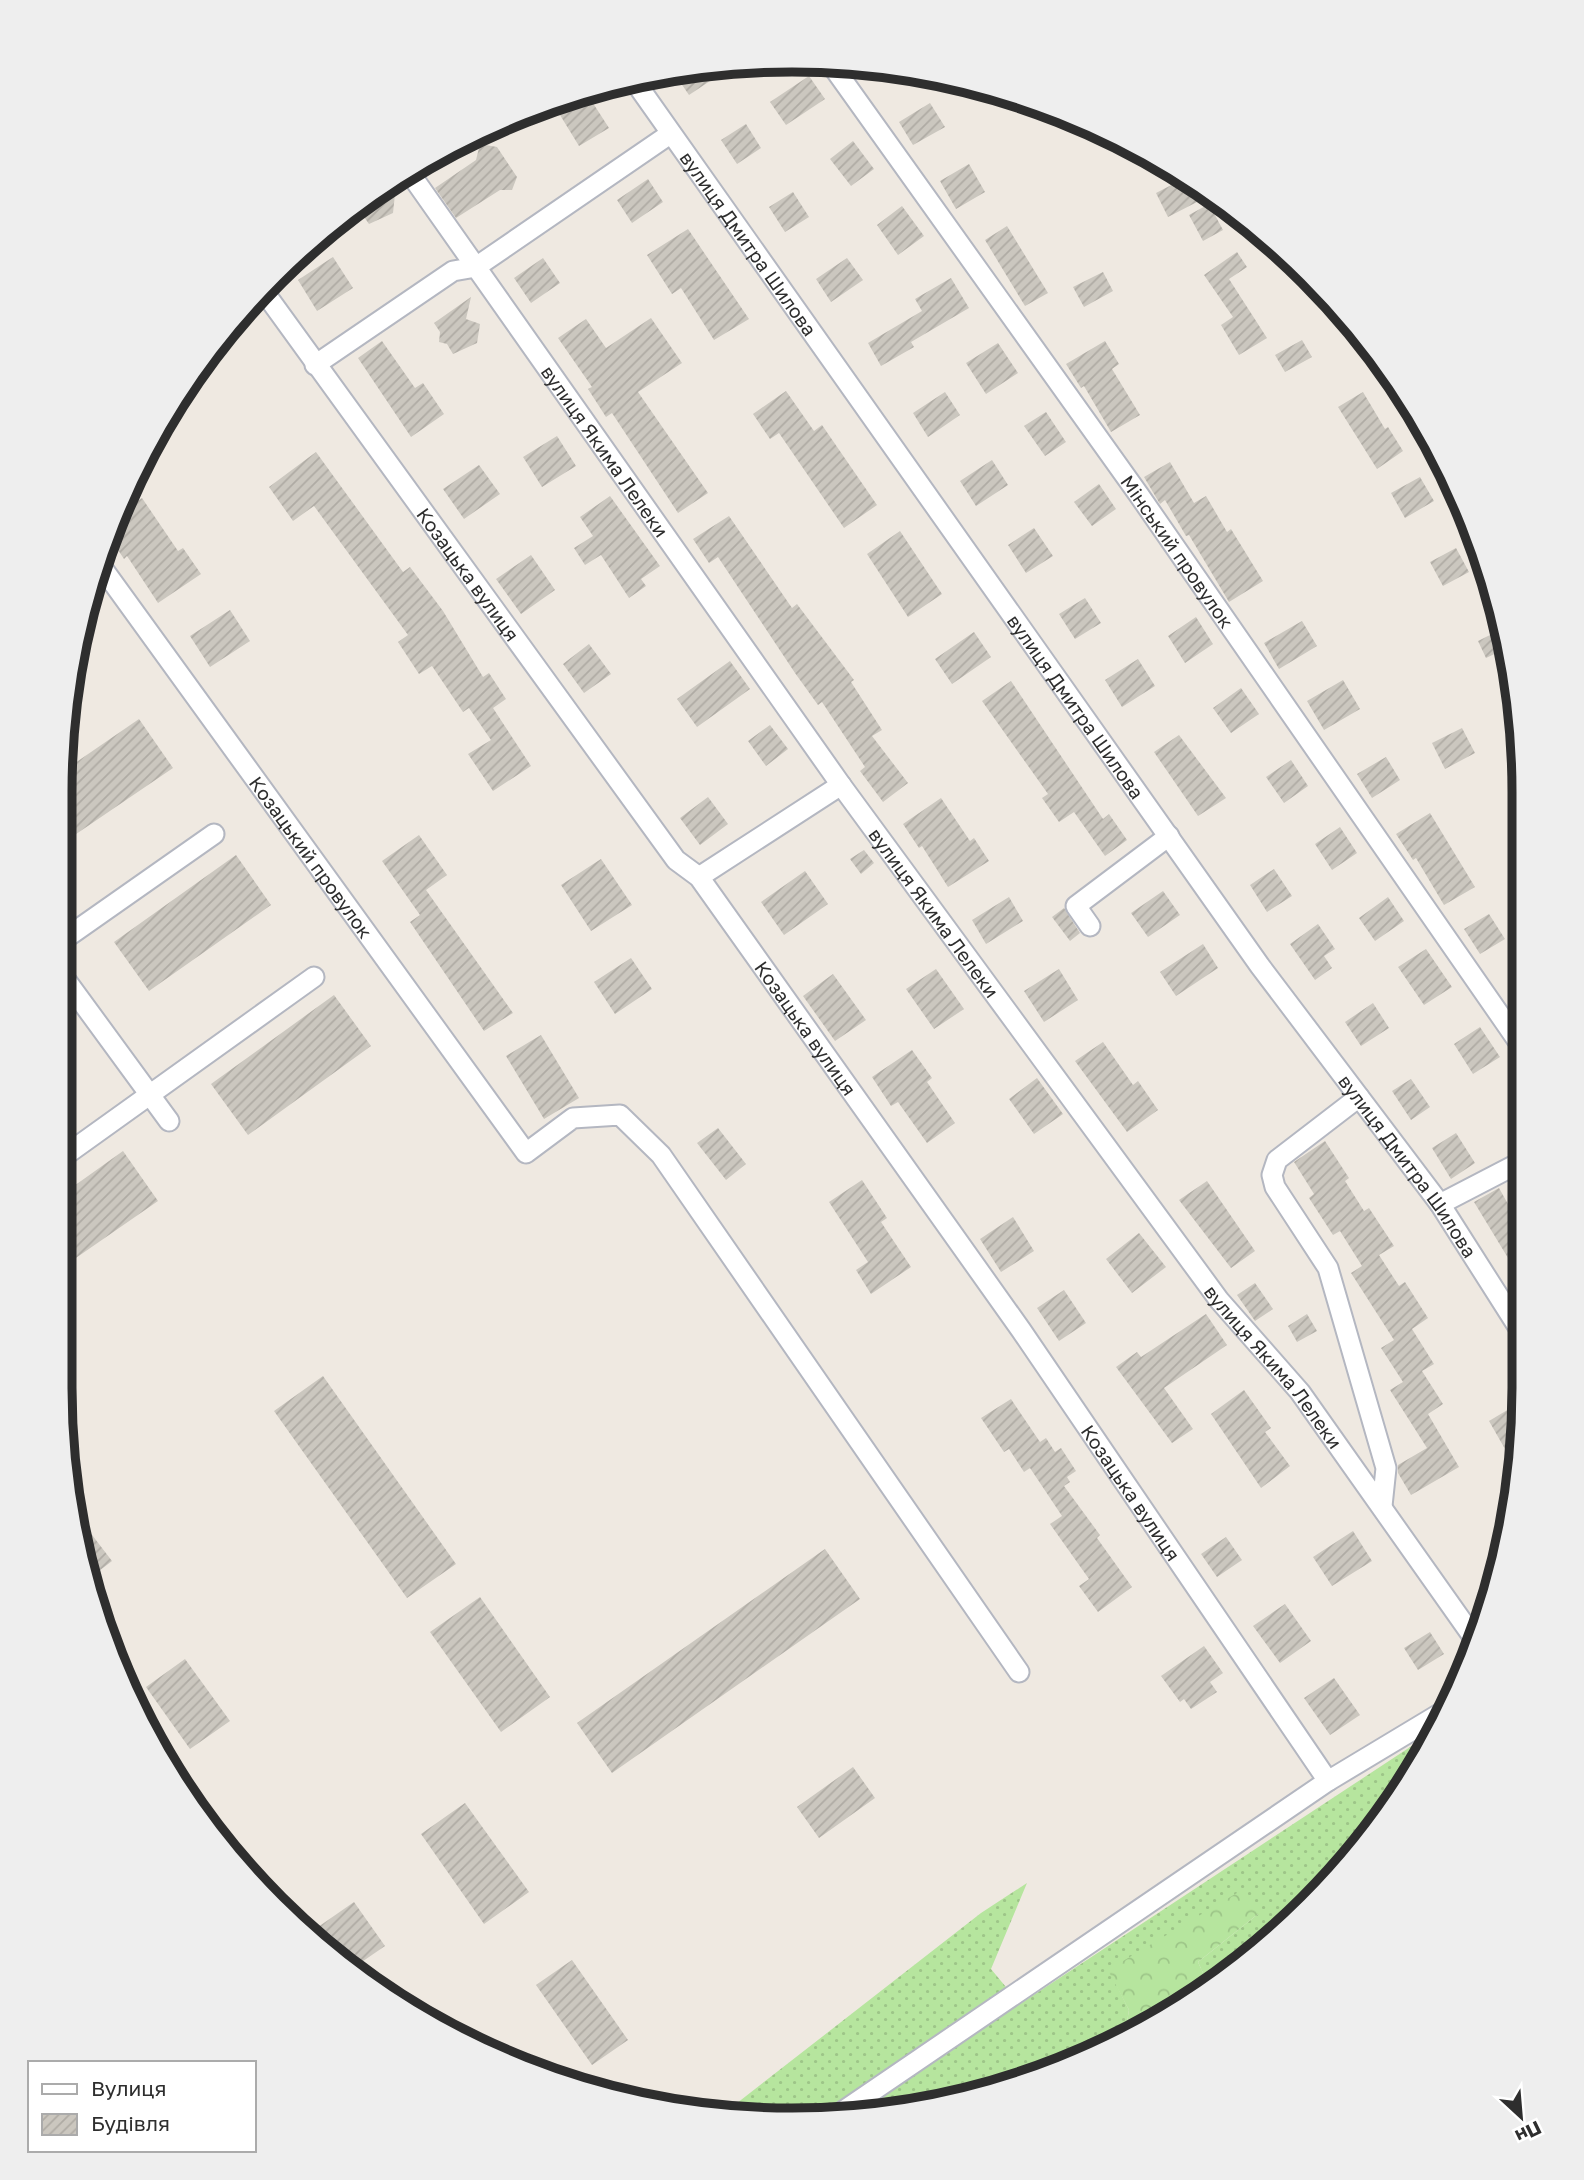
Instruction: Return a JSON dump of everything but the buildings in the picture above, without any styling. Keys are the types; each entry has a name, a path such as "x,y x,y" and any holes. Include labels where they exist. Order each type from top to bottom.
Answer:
{"street":[{"name":"Мінський провулок","path":"837,73 1139,495 1512,1032"},
{"name":"вулиця Дмитра Шилова","path":"639,89 1260,966 1440,1204 1512,1317"},
{"path":"315,365 453,271 476,267 670,134"},
{"name":"вулиця Якима Лелеки","path":"414,179 841,785 1219,1300 1300,1392 1469,1632"},
{"name":"Козацька вулиця","path":"268,298 676,860 698,877 1021,1330 1328,1781"},
{"name":"Козацький провулок","path":"106,573 526,1153 573,1118 621,1115 661,1155 1019,1672"},
{"path":"698,877 841,785"},
{"path":"72,934 214,835"},
{"path":"1090,926 1076,906 1169,836"},
{"path":"72,1149 314,977"},
{"path":"72,988 169,1121"},
{"path":"1359,1097 1277,1160 1272,1175 1275,1187 1328,1268 1386,1468 1382,1506"},
{"path":"1440,1204 1512,1167"},
{"path":"851,2106 1328,1781 1432,1719"}],"green space":[{"path":"1420,1740 1391,1788 1334,1863 1267,1930 1230,1959 1205,1977 1198,1962 1258,1914 1109,1970 1129,2010 1126,2026 1111,2034 1024,2070 933,2094 839,2107 734,2106 981,1913 1027,1883 991,1969 1020,2004"},
{"path":"1242,1890 1258,1914 1198,1962 1205,1977 1126,2026 1129,2010 1108,1970"}]}
